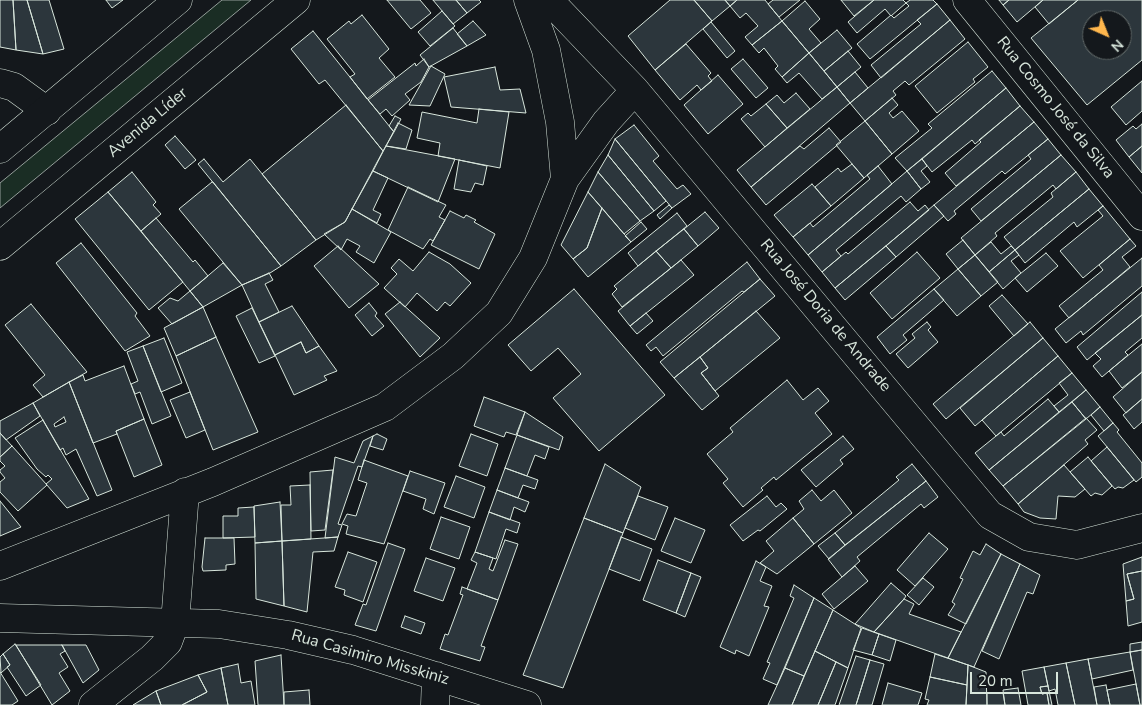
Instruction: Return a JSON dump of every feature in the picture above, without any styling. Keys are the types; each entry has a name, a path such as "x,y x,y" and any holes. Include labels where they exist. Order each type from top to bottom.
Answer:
{"street":[{"path":"0,149 178,0"},
{"name":"Avenida Líder","path":"0,246 296,0"},
{"path":"528,0 546,50 560,122 565,179"},
{"name":"Rua José Doria de Andrade","path":"549,0 635,90 990,515 1029,537 1077,545 1142,528"},
{"name":"Rua Cosmo José da Silva","path":"968,0 1142,216"},
{"path":"0,84 14,87 47,111"},
{"path":"0,566 185,492 385,407 453,356 499,313 533,258 565,179 606,122 635,90"},
{"path":"92,705 152,658 168,642 175,623 185,492"},
{"name":"Rua Casimiro Misskiniz","path":"0,618 219,624 288,635 353,650 528,705"},
{"path":"435,705 436,676"}],"green space":[{"path":"222,0 251,0 0,208 0,183"}],"building":[{"path":"0,0 13,0 16,50 0,47"},
{"path":"13,0 27,0 43,54 16,50"},
{"path":"27,0 49,0 64,49 43,54"},
{"path":"106,0 123,0 112,8"},
{"path":"387,0 420,0 431,13 411,29"},
{"path":"433,0 456,0 467,13 453,24"},
{"path":"456,0 479,0 481,2 467,13"},
{"path":"670,0 694,0 712,21 655,70 628,36"},
{"path":"694,0 725,0 730,6 712,21"},
{"path":"725,0 737,0 730,6"},
{"path":"737,0 765,0 782,21 752,45 745,37 758,26 746,13 740,18 730,6"},
{"path":"773,0 800,0 779,17 768,4"},
{"path":"841,0 874,0 854,16"},
{"path":"874,0 903,0 906,3 891,16 885,9 857,33 848,22"},
{"path":"910,0 933,0 937,4 870,59 857,44 891,15 894,18 909,6 906,3"},
{"path":"999,0 1009,0 1003,5"},
{"path":"1009,0 1043,0 1017,22 1003,5"},
{"path":"1043,0 1078,0 1049,24 1035,7"},
{"path":"1078,0 1142,0 1142,60 1087,105 1031,38"},
{"path":"805,1 820,19 809,29 821,43 809,53 782,21"},
{"path":"937,4 950,20 881,78 871,65 921,24 917,20"},
{"path":"442,11 455,26 430,46 418,32"},
{"path":"362,15 389,49 379,58 395,77 367,99 350,77 355,74 327,39 349,21 351,24"},
{"path":"950,20 965,39 909,85 905,81 893,91 896,95 865,121 850,103"},
{"path":"473,21 486,35 467,46 457,34"},
{"path":"782,21 809,53 782,77 775,69 778,66 764,48 759,53 752,45"},
{"path":"711,22 735,51 727,58 703,29"},
{"path":"453,28 467,46 429,67 420,55"},
{"path":"837,30 852,48 824,71 809,53"},
{"path":"313,31 394,132 383,151 325,80 319,84 291,49"},
{"path":"968,42 988,67 973,79 975,82 937,113 915,86"},
{"path":"686,44 711,73 708,76 712,81 701,90 697,85 680,100 655,70"},
{"path":"848,51 861,67 837,87 824,71"},
{"path":"809,53 837,87 822,99 799,73 787,83 782,77"},
{"path":"424,59 429,67 421,82 405,94 410,100 392,116 386,109 380,114 368,100 415,63 416,66"},
{"path":"743,59 768,88 756,98 731,69"},
{"path":"431,66 445,74 430,106 409,105"},
{"path":"495,67 500,90 520,89 526,113 451,107 444,77"},
{"path":"992,71 1006,88 907,171 895,158 932,128 928,124"},
{"path":"855,72 868,88 850,103 837,87"},
{"path":"718,75 743,104 708,134 684,105"},
{"path":"1142,81 1142,111 1126,125 1111,107"},
{"path":"837,87 850,103 751,187 737,170"},
{"path":"1006,88 1020,106 975,144 972,140 932,172 922,159"},
{"path":"796,93 810,109 787,128 766,104 777,95 784,103"},
{"path":"892,98 898,105 889,113 893,118 902,111 919,131 892,154 865,121"},
{"path":"766,104 787,128 765,147 741,119 748,113 751,116"},
{"path":"346,105 383,151 345,222 316,240 262,174"},
{"path":"1020,106 1034,122 956,186 945,173 981,142 979,140"},
{"path":"479,109 509,112 500,168 438,156 440,143 417,138 422,112 477,123"},
{"path":"395,116 401,119 394,132 389,126"},
{"path":"865,121 892,154 864,178 836,145"},
{"path":"1034,122 1048,139 1005,174 1002,171 954,211 956,214 948,221 934,205"},
{"path":"398,123 412,130 406,149 386,146"},
{"path":"1142,124 1142,146 1129,157 1116,140 1133,126 1136,129"},
{"path":"634,125 659,156 653,161 677,189 683,185 691,194 672,208 615,139"},
{"path":"829,128 841,142 766,205 751,187 800,146 804,149"},
{"path":"175,136 196,160 185,169 165,145"},
{"path":"615,139 666,201 654,211 608,155"},
{"path":"1048,139 1061,155 981,221 971,209 1031,159 1028,155"},
{"path":"386,146 455,159 438,202 373,171"},
{"path":"1142,146 1142,173 1129,157"},
{"path":"608,155 654,211 640,221 598,172"},
{"path":"1061,155 1076,172 1056,189 1053,185 995,233 997,236 975,255 961,238"},
{"path":"204,159 223,182 250,159 316,240 281,266 198,164"},
{"path":"922,159 927,166 921,171 930,182 921,189 907,171"},
{"path":"459,160 487,166 483,185 475,183 471,192 454,189"},
{"path":"852,164 864,178 831,206 815,187 838,168 841,172"},
{"path":"878,166 892,184 808,255 793,237 810,223 813,227 870,179 867,175"},
{"path":"373,171 388,178 373,210 381,214 377,223 352,209"},
{"path":"907,171 921,189 906,202 901,196 836,250 841,256 822,272 808,255"},
{"path":"132,172 156,202 153,205 161,214 141,231 108,192"},
{"path":"598,172 640,221 624,234 588,192"},
{"path":"1076,172 1089,189 1015,250 1004,237 1053,197 1051,193"},
{"path":"212,182 281,266 242,285 179,209"},
{"path":"812,184 831,206 793,237 774,215"},
{"path":"408,187 446,205 439,217 445,220 433,241 430,239 423,249 388,230"},
{"path":"1089,189 1103,206 1077,227 1074,222 1025,263 1015,250"},
{"path":"108,192 183,282 149,310 75,219"},
{"path":"588,192 602,208 587,248 573,259 561,245"},
{"path":"910,202 918,211 925,205 929,210 835,288 822,272 846,252 848,254"},
{"path":"669,205 672,208 660,219 657,215"},
{"path":"934,205 944,216 896,257 886,246"},
{"path":"1103,206 1130,239 1083,278 1060,251 1103,216 1098,210"},
{"path":"602,208 631,242 588,277 573,259 587,248"},
{"path":"352,209 391,232 374,263 356,252 360,246 347,239 341,250 324,234 345,222"},
{"path":"450,211 464,218 466,215 476,220 474,222 495,234 479,269 431,245"},
{"path":"705,212 719,228 698,246 684,229"},
{"path":"677,213 687,226 638,266 628,253"},
{"path":"156,218 193,262 195,260 208,276 190,291 141,231"},
{"path":"641,222 647,229 631,242 625,236"},
{"path":"684,229 698,246 671,268 656,251"},
{"path":"1130,239 1136,246 1122,257 1130,267 1069,318 1059,306 1103,270 1099,265"},
{"path":"963,240 975,255 958,269 946,254"},
{"path":"991,242 1001,254 1011,246 1015,250 989,272 975,255"},
{"path":"81,243 137,313 135,316 150,336 125,351 56,263"},
{"path":"338,246 379,284 349,308 314,266"},
{"path":"886,246 896,257 845,300 835,288"},
{"path":"1015,250 1019,255 1011,261 1021,273 1003,289 989,272"},
{"path":"656,251 671,268 622,307 612,294 617,289 614,286"},
{"path":"429,252 450,264 471,283 450,306 445,302 437,311 417,293 405,307 384,288 397,274 391,268 399,259 413,271"},
{"path":"917,252 940,278 892,319 870,293"},
{"path":"1046,253 1058,266 1027,292 1015,278"},
{"path":"975,255 998,282 981,296 958,269"},
{"path":"1142,258 1142,286 1083,335 1081,331 1066,343 1055,329"},
{"path":"681,260 694,275 630,326 618,311"},
{"path":"747,262 760,279 744,292 742,291 663,356 656,347 651,351 646,345"},
{"path":"223,263 242,285 203,307 190,291"},
{"path":"958,269 981,296 957,316 934,289"},
{"path":"269,273 273,280 265,284 279,312 259,322 242,285"},
{"path":"760,279 775,296 674,378 660,362"},
{"path":"574,289 665,395 599,451 553,398 581,374 558,348 531,371 508,345"},
{"path":"934,289 944,300 903,335 907,340 890,354 877,337"},
{"path":"190,291 203,307 172,324 158,308 170,298 178,301"},
{"path":"1142,292 1142,315 1087,360 1077,347"},
{"path":"1002,295 1028,324 1014,336 989,306"},
{"path":"400,302 440,338 420,357 385,314"},
{"path":"369,303 377,313 375,316 384,326 372,336 355,315"},
{"path":"31,304 87,372 43,397 33,385 45,375 5,325"},
{"path":"292,306 319,346 306,353 301,342 275,355 259,322"},
{"path":"203,307 216,337 176,356 164,328"},
{"path":"252,308 275,356 259,363 236,316"},
{"path":"756,311 780,338 715,391 701,373 708,368 700,357"},
{"path":"646,313 653,321 637,334 630,326"},
{"path":"1142,315 1142,338 1125,352 1128,355 1102,377 1093,366 1101,359 1095,353"},
{"path":"927,322 931,327 928,330 938,342 908,368 896,354 915,338 912,334"},
{"path":"1030,322 1043,338 946,419 933,404"},
{"path":"216,337 258,432 213,450 176,356"},
{"path":"164,338 182,383 161,392 143,346"},
{"path":"1043,338 1058,356 975,426 960,408"},
{"path":"301,342 306,353 319,346 337,371 324,376 327,380 294,395 275,355"},
{"path":"1142,344 1142,372 1122,388 1109,371"},
{"path":"143,346 171,416 152,424 140,392 135,394 131,384 138,381 127,352"},
{"path":"1058,356 1072,373 996,436 982,420"},
{"path":"700,357 708,368 701,373 719,396 702,410 674,378"},
{"path":"124,366 144,419 116,431 117,434 93,443 69,382 83,375 85,381"},
{"path":"1142,372 1142,399 1126,413 1113,397"},
{"path":"1072,373 1086,390 1059,412 1054,406 1068,395 1059,383"},
{"path":"787,380 803,400 818,388 829,401 815,413 832,434 776,480 774,477 761,488 763,490 743,507 723,483 728,479 707,454 733,432 730,428"},
{"path":"69,382 112,490 97,496 76,449 66,455 63,448 60,450 33,403","holes":["64,417 66,422 55,427 54,424"]},
{"path":"1086,390 1100,407 1086,419 1072,402"},
{"path":"190,392 205,430 186,438 170,400"},
{"path":"484,397 525,412 516,435 506,432 504,437 474,426"},
{"path":"1048,399 1059,412 989,470 975,453 1001,432 1004,436"},
{"path":"1142,399 1142,422 1134,429 1123,415"},
{"path":"1072,402 1086,419 1003,486 989,470"},
{"path":"33,403 40,416 6,440 0,433 0,421"},
{"path":"1100,407 1113,423 1104,431 1091,415"},
{"path":"525,412 563,437 559,450 517,435"},
{"path":"1086,418 1097,430 1085,440 1088,444 1018,504 1003,486"},
{"path":"144,419 162,465 134,477 116,431"},
{"path":"43,420 89,499 67,508 46,484 52,479 48,475 46,477 37,469 15,438"},
{"path":"1113,423 1119,430 1117,432 1142,463 1142,477 1136,482 1098,436"},
{"path":"0,433 12,446 0,457"},
{"path":"377,434 387,439 383,450 370,446 373,436"},
{"path":"471,434 498,444 487,476 459,466"},
{"path":"517,435 549,447 545,459 535,455 527,476 505,468"},
{"path":"373,436 362,467 358,466 338,524 342,525 338,537 325,538 335,457 354,463 363,441"},
{"path":"843,436 854,449 840,460 843,464 816,487 801,470"},
{"path":"12,446 47,485 18,511 0,492 0,482 5,478 0,470 5,466 0,461 0,457"},
{"path":"1107,447 1134,480 1123,488 1118,487 1115,489 1091,461"},
{"path":"1088,457 1112,486 1102,495 1095,493 1091,496 1070,472"},
{"path":"364,460 408,476 384,544 346,534 348,526 342,524 347,514 356,516 367,483 358,480"},
{"path":"605,464 641,487 623,533 584,518"},
{"path":"912,464 926,481 845,545 835,533 899,480 896,477"},
{"path":"1064,465 1085,489 1075,497 1058,496 1056,519 1040,518 1024,512 1018,504"},
{"path":"505,468 538,480 535,489 523,485 518,498 497,490"},
{"path":"333,470 325,530 311,531 310,472"},
{"path":"410,471 445,483 434,514 423,509 426,499 403,491"},
{"path":"456,476 485,487 474,518 444,507"},
{"path":"926,481 938,497 924,508 921,504 857,557 860,561 842,577 828,559"},
{"path":"310,485 311,539 282,541 281,505 291,505 290,486"},
{"path":"497,490 529,502 525,512 514,507 510,520 489,512"},
{"path":"812,490 821,501 834,490 852,513 814,544 793,518 804,509 799,501"},
{"path":"638,496 668,507 655,540 625,528"},
{"path":"767,496 776,507 781,503 787,509 760,531 758,530 743,541 730,525"},
{"path":"0,501 21,527 0,536"},
{"path":"280,502 282,541 255,543 254,506"},
{"path":"254,507 255,537 223,538 223,516 238,516 238,508"},
{"path":"489,512 520,523 517,533 506,529 496,559 475,552"},
{"path":"441,517 470,527 459,559 430,549"},
{"path":"584,518 623,533 563,688 523,675"},
{"path":"675,518 705,530 691,563 661,551"},
{"path":"793,518 814,544 777,574 760,563 774,551 766,541"},
{"path":"835,533 845,545 829,559 818,546"},
{"path":"929,533 948,549 915,586 897,570"},
{"path":"338,537 334,551 313,552 307,612 284,606 282,541"},
{"path":"621,537 652,549 640,581 609,569"},
{"path":"205,538 234,538 235,564 226,565 226,570 203,571"},
{"path":"505,540 518,544 498,600 467,589 477,563 471,560 475,552 493,558 489,569 493,571"},
{"path":"282,541 284,606 256,599 255,543"},
{"path":"388,543 405,549 376,631 355,625 363,604 366,605"},
{"path":"986,544 1001,554 966,624 948,615 955,604 952,602 963,579 960,578 973,551 980,555"},
{"path":"348,552 377,562 363,602 344,595 345,590 335,587"},
{"path":"1001,554 1020,564 974,667 948,658"},
{"path":"1142,557 1142,571 1127,574 1134,599 1126,601 1123,564"},
{"path":"426,558 455,568 443,601 414,591"},
{"path":"658,560 691,573 676,613 643,600"},
{"path":"756,561 766,567 760,581 772,586 764,606 769,607 749,656 736,650 735,654 720,647"},
{"path":"1020,564 1040,575 1033,594 1027,592 999,659 982,651"},
{"path":"855,566 868,581 834,609 822,594"},
{"path":"1142,571 1142,622 1128,626 1126,601 1134,599 1127,574"},
{"path":"691,573 701,577 685,617 676,613"},
{"path":"923,578 934,587 919,605 907,595"},
{"path":"891,583 906,596 904,599 874,632 855,624"},
{"path":"794,585 814,598 777,685 763,679 770,663 767,662 794,598 790,596"},
{"path":"462,587 498,600 481,646 485,647 480,661 440,649 445,634 448,635 463,595 460,594"},
{"path":"814,598 833,610 804,676 785,668"},
{"path":"904,599 914,604 909,614 961,632 948,658 874,632"},
{"path":"833,610 861,628 848,668 815,651"},
{"path":"405,616 425,623 421,634 401,627"},
{"path":"862,628 879,634 872,655 853,650"},
{"path":"879,634 896,640 890,661 872,655"},
{"path":"1142,642 1142,650 1130,652 1130,644"},
{"path":"15,644 41,685 26,696 7,667 10,665 3,654"},
{"path":"16,645 62,645 65,651 60,654 68,667 59,673 70,691 52,705"},
{"path":"62,645 86,645 99,670 83,683"},
{"path":"1142,650 1142,705 1140,705 1130,652"},
{"path":"815,651 836,662 818,705 792,705"},
{"path":"1130,652 1133,670 1092,679 1088,659"},
{"path":"3,654 10,665 1,673 0,657"},
{"path":"935,654 968,665 967,685 930,677"},
{"path":"281,655 284,705 258,705 255,661"},
{"path":"856,656 870,660 856,705 839,705"},
{"path":"1088,659 1097,705 1075,705 1066,663"},
{"path":"870,660 884,664 872,705 856,705"},
{"path":"836,662 848,668 835,705 818,705"},
{"path":"1066,663 1075,705 1058,705 1055,689 1049,691 1044,667"},
{"path":"238,664 241,683 251,681 255,705 228,705 221,668"},
{"path":"968,665 986,672 987,705 966,705"},
{"path":"1044,667 1048,686 1040,687 1042,694 1047,693 1049,705 1028,705 1022,671"},
{"path":"221,668 228,705 182,705 207,692 198,675"},
{"path":"785,668 804,676 792,705 768,705"},
{"path":"0,672 18,701 12,705 0,705"},
{"path":"198,675 207,692 182,705 161,705 156,691"},
{"path":"930,677 967,685 966,705 927,705 929,700 925,699"},
{"path":"888,683 922,693 918,705 882,705"},
{"path":"1136,684 1140,705 1110,705 1107,690"},
{"path":"1106,685 1110,705 1097,705 1094,687"},
{"path":"1048,686 1052,705 1049,705 1047,693 1042,694 1040,687"},
{"path":"1018,688 1021,705 1005,705 1003,690"},
{"path":"309,690 310,705 284,705 284,692"},
{"path":"156,691 161,705 133,705"},
{"path":"987,693 1003,693 1005,705 987,705"}]}
